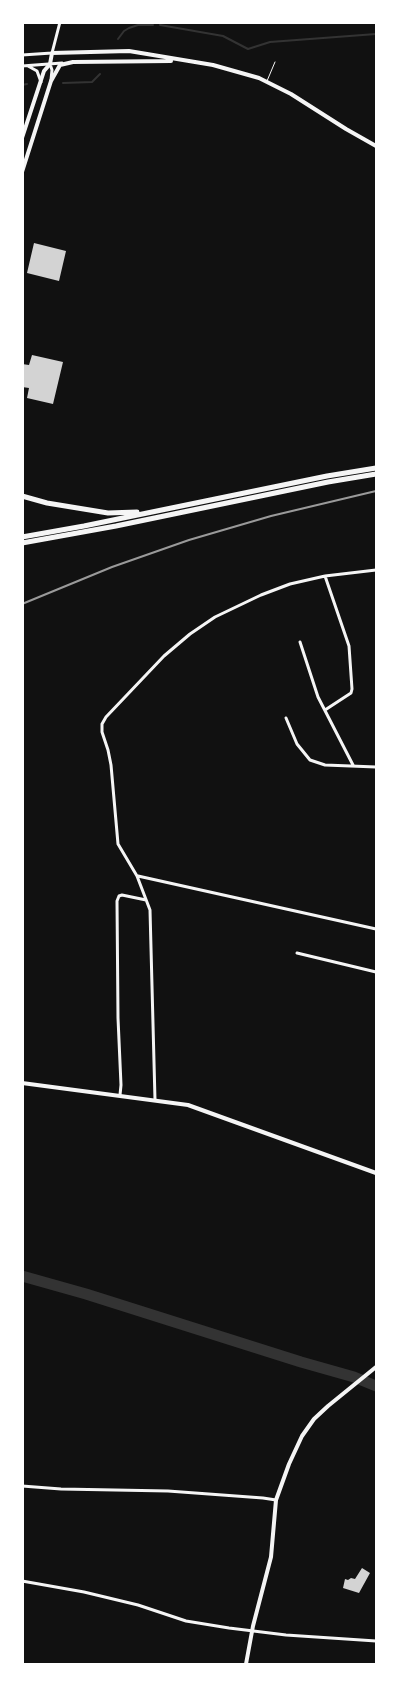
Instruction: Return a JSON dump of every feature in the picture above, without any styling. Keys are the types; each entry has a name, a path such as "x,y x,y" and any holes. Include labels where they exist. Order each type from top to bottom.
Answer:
{"main road":[{"path":"22,537 327,476 376,468"},
{"path":"22,543 376,474"},
{"path":"22,496 108,513 157,511"}],"street":[{"path":"51,81 52,70 50,64 60,22"},
{"path":"22,55 129,51 228,68 266,81 291,94 376,146"},
{"path":"22,66 73,62 183,61"},
{"path":"22,172 51,81 60,65 73,62"},
{"path":"22,138 44,71 50,64"},
{"path":"22,66 34,69 41,82"},
{"path":"154,1100 150,910 138,876 118,844 111,765 102,732 102,724 106,716 180,641 202,625 232,608 295,583 325,576 376,570"},
{"path":"325,576 349,646 352,689 351,693 325,710"},
{"path":"300,642 318,697 353,765"},
{"path":"286,718 298,744 310,760 325,765 376,767"},
{"path":"138,876 376,929"},
{"path":"120,1096 116,901 122,895 147,900"},
{"path":"297,953 376,972"},
{"path":"22,1083 179,1103 376,1173"},
{"path":"246,1664 252,1631 271,1557 276,1500 289,1464 308,1426 321,1412 376,1366"},
{"path":"22,1486 61,1489 168,1491 276,1500"},
{"path":"22,1581 84,1592 138,1605 194,1622 252,1631 376,1641"}],"lane":[{"path":"266,81 275,62"}],"building":[{"path":"34,243 66,251 59,281 27,273"},
{"path":"32,355 63,362 53,404 27,398 29,388 22,387 22,364 29,365"},
{"path":"362,1568 370,1573 359,1593 343,1588 345,1579 355,1579"}],"waterway":[{"path":"118,39 129,28 138,25 153,25"},
{"path":"160,25 223,36 248,49 270,42 376,34"},
{"path":"63,83 92,82 100,74"},
{"path":"22,85 27,84"},
{"path":"22,1276 354,1377 376,1386"}],"railway":[{"path":"22,604 112,567 189,540 271,516 376,491"}]}
